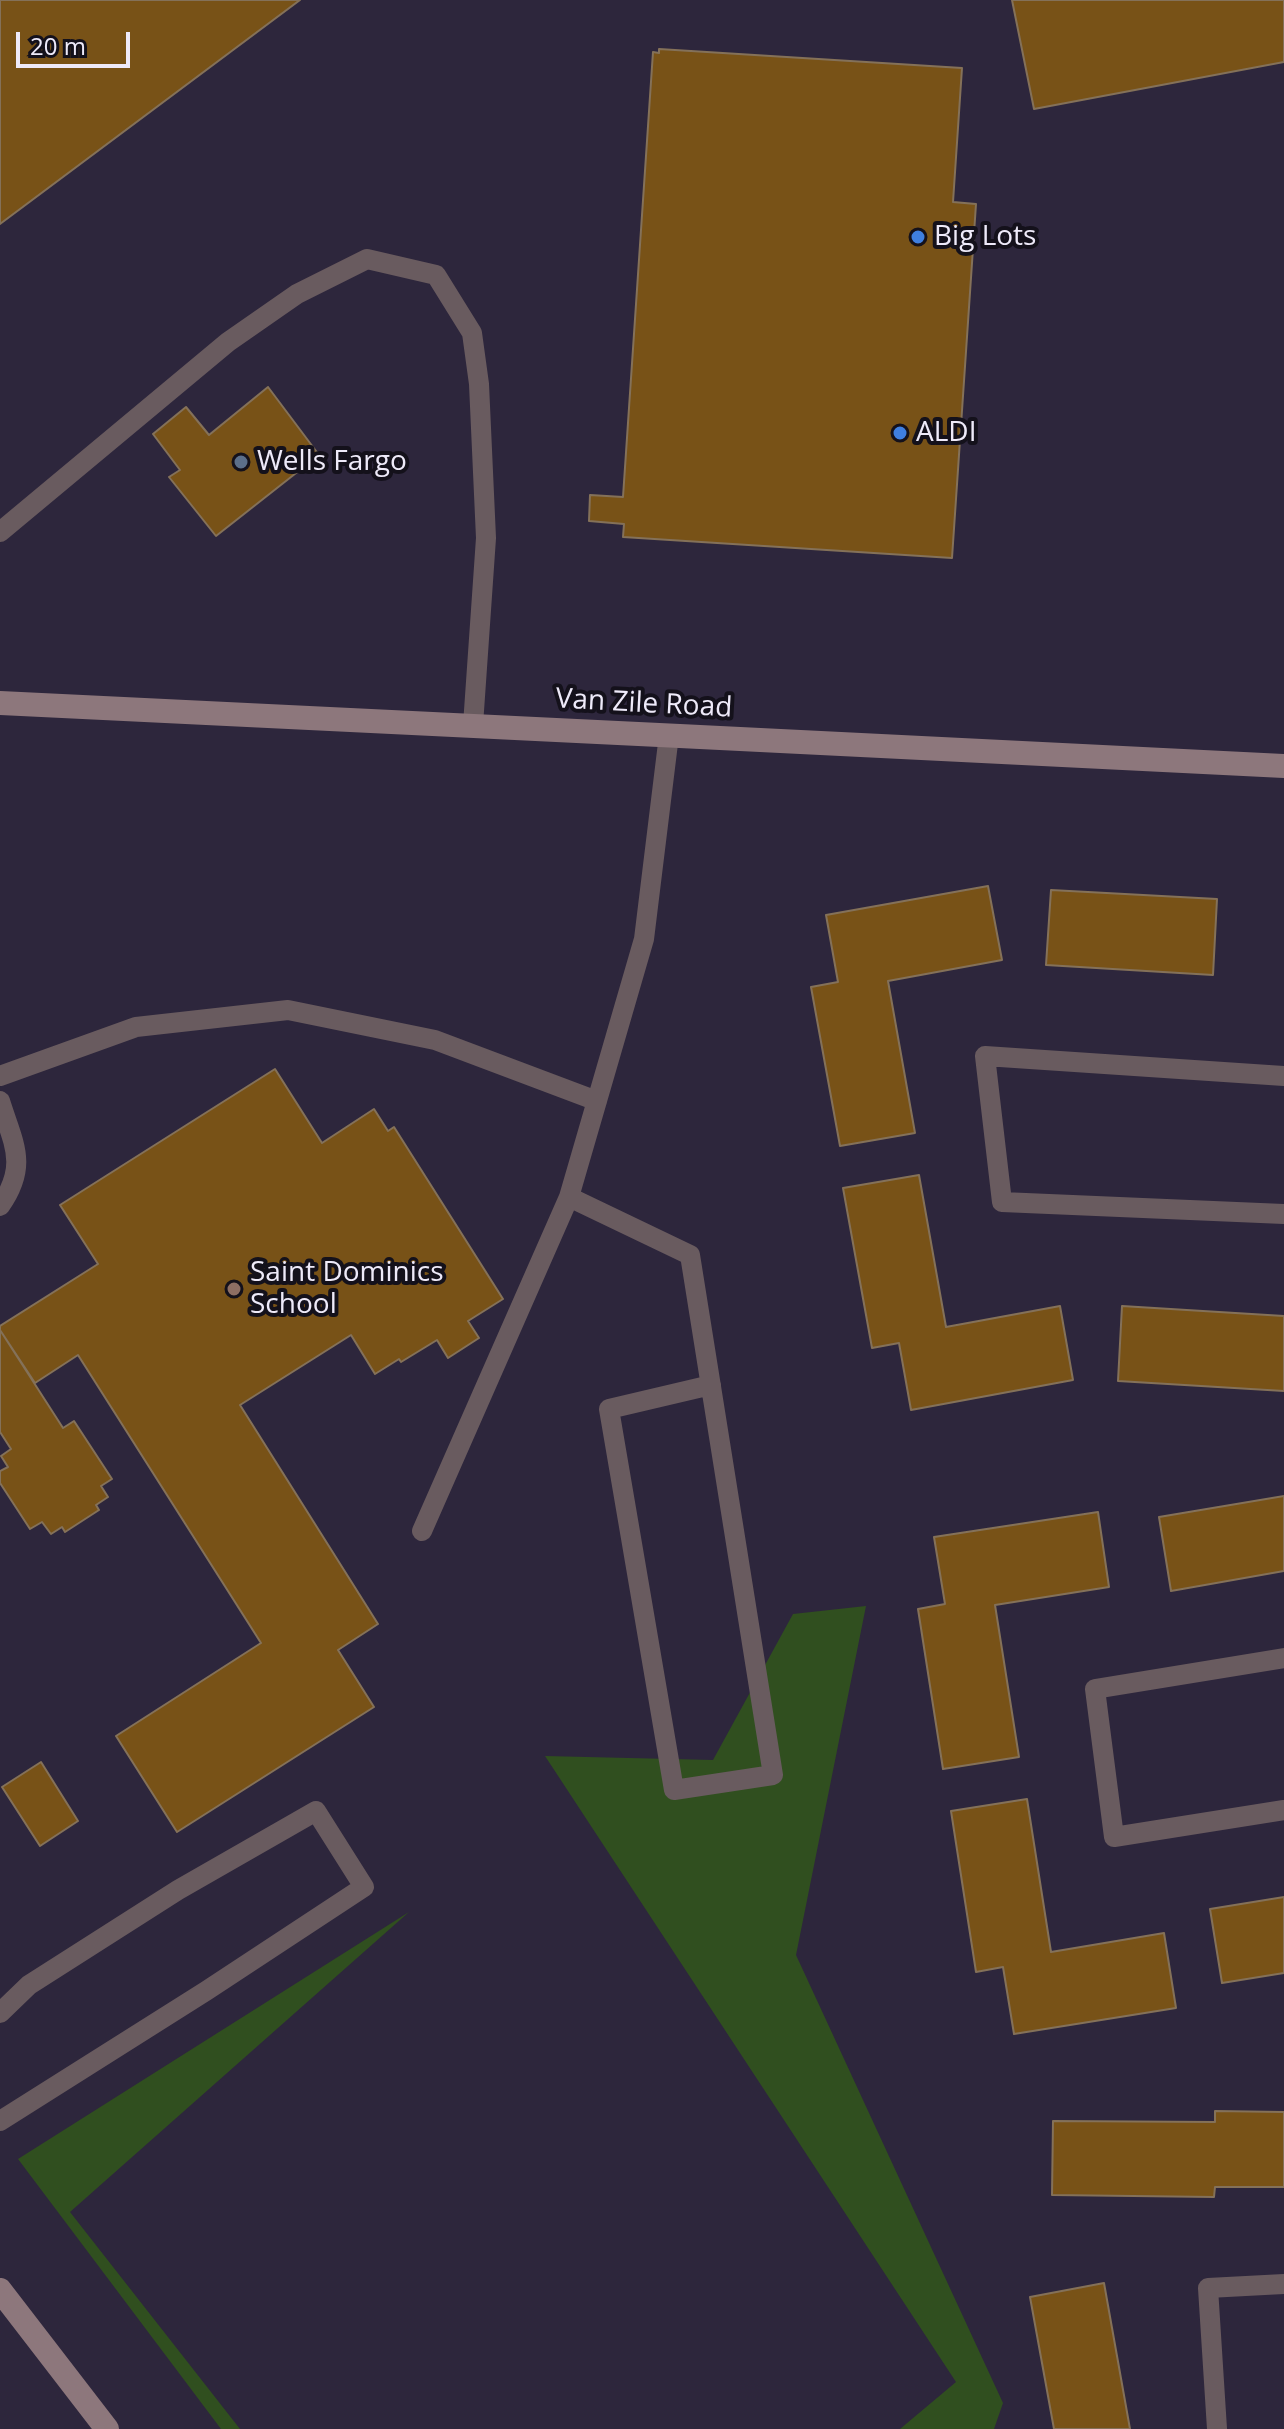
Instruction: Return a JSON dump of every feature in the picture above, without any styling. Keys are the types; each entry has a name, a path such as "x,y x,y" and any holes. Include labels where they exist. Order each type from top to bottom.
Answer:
{"street":[{"name":"Van Zile Road","path":"0,703 1284,766"},
{"path":"0,2290 107,2429"}],"lane":[{"path":"0,532 228,342 297,294 367,259 436,275 472,333 479,384 486,538 473,725"},
{"path":"422,1531 569,1197 644,939 669,735"},
{"path":"0,1076 136,1027 288,1010 435,1040 597,1101"},
{"path":"1284,1076 985,1056 1002,1202 1284,1214"},
{"path":"0,1101 13,1137 17,1163 11,1190 0,1206"},
{"path":"569,1197 690,1255 711,1385 773,1775 674,1790 609,1409 711,1385"},
{"path":"1284,1658 1095,1689 1114,1837 1284,1810"},
{"path":"0,2013 29,1985 178,1890 316,1811 364,1887 0,2121"},
{"path":"1217,2429 1208,2288 1284,2284"}],"green space":[{"path":"866,1606 796,1955 1003,2403 994,2429 900,2429 956,2382 545,1756 713,1760 793,1614"},
{"path":"409,1912 70,2212 240,2429 221,2429 18,2159"}],"building":[{"path":"0,0 300,0 0,224"},
{"path":"1012,0 1284,0 1284,62 1034,109"},
{"path":"659,49 962,68 953,202 976,204 952,558 623,537 624,524 589,521 590,495 623,497 653,52 659,53"},
{"name":"Wells Fargo","path":"268,387 319,455 216,536 169,477 180,470 153,434 186,407 209,435"},
{"path":"988,886 1002,960 888,981 915,1133 840,1146 811,987 838,982 826,915"},
{"path":"1051,890 1217,899 1213,975 1046,965"},
{"path":"275,1069 322,1143 374,1109 388,1131 394,1127 503,1299 468,1321 479,1338 448,1358 437,1340 375,1374 351,1335 240,1405 378,1624 338,1650 374,1707 177,1832 116,1736 261,1643 78,1355 35,1383 0,1326 98,1264 60,1205"},
{"path":"919,1175 946,1327 1060,1306 1073,1380 911,1410 899,1343 872,1348 843,1188"},
{"path":"1122,1306 1284,1316 1284,1391 1118,1381"},
{"path":"0,1330 63,1428 74,1421 112,1479 101,1486 108,1497 96,1505 99,1510 65,1532 62,1527 51,1534 42,1522 30,1529 0,1483 0,1471 8,1467 1,1456 11,1449 0,1432"},
{"path":"1284,1496 1284,1571 1171,1591 1159,1517"},
{"path":"1098,1512 1109,1587 995,1605 1019,1757 943,1769 918,1609 945,1604 934,1537"},
{"path":"41,1762 78,1821 40,1846 2,1787"},
{"path":"1027,1799 1051,1952 1164,1933 1176,2008 1014,2034 1003,1967 976,1972 951,1811"},
{"path":"1284,1897 1284,1973 1222,1983 1210,1909"},
{"path":"1215,2111 1284,2112 1284,2187 1215,2187 1214,2197 1052,2195 1053,2121 1215,2122"},
{"path":"1104,2283 1130,2429 1054,2429 1030,2297"}],"place":[{"name":"Big Lots","path":"918,237"},
{"name":"ALDI","path":"900,433"},
{"name":"Wells Fargo","path":"241,462"},
{"name":"Saint Dominics School","path":"234,1289"}]}
